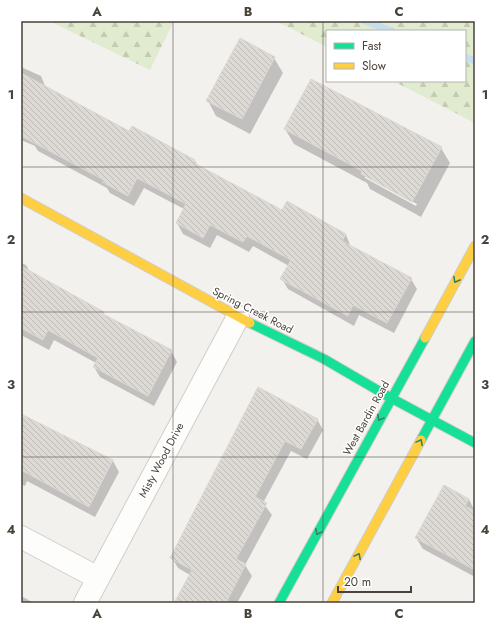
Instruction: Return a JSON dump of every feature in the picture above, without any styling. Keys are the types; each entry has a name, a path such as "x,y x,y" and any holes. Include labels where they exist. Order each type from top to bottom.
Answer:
{"street":[{"name":"Spring Creek Road","path":"21,198 238,317 324,359 391,398 475,443"},
{"name":"West Bardin Road","path":"280,603 475,246"},
{"name":"Misty Wood Drive","path":"85,603 238,317"},
{"path":"332,603 475,341"},
{"path":"21,537 98,578"}],"green space":[{"path":"49,21 174,21 150,70"},
{"path":"276,21 475,21 475,123 395,82 466,82 466,30 326,30 326,46"}],"building":[{"path":"240,38 275,57 242,119 206,101"},
{"path":"21,73 129,131 132,126 195,160 194,163 282,210 287,201 346,234 342,241 412,278 387,323 353,305 348,316 280,279 291,260 247,236 243,242 210,225 203,238 176,223 186,204 137,178 128,196 102,182 104,180 21,136"},
{"path":"311,79 442,147 412,202 361,174 362,171 284,129"},
{"path":"21,266 104,312 103,314 172,350 148,396 93,367 98,358 48,330 43,340 21,328"},
{"path":"258,387 318,419 301,449 285,441 255,497 267,503 236,559 246,564 226,603 174,603 192,570 170,558"},
{"path":"21,414 113,460 89,507 21,470"},
{"path":"444,485 469,499 465,506 475,511 475,570 415,538"}],"waterway":[{"path":"365,21 389,30"},
{"path":"466,57 475,61"}],"traffic: fast":[{"path":"250,323 324,359 391,398 475,443"},
{"path":"279,603 425,338"},
{"path":"421,440 475,341"}],"traffic: slow":[{"path":"21,198 250,323"},
{"path":"425,338 475,246"},
{"path":"332,603 421,440"}]}
